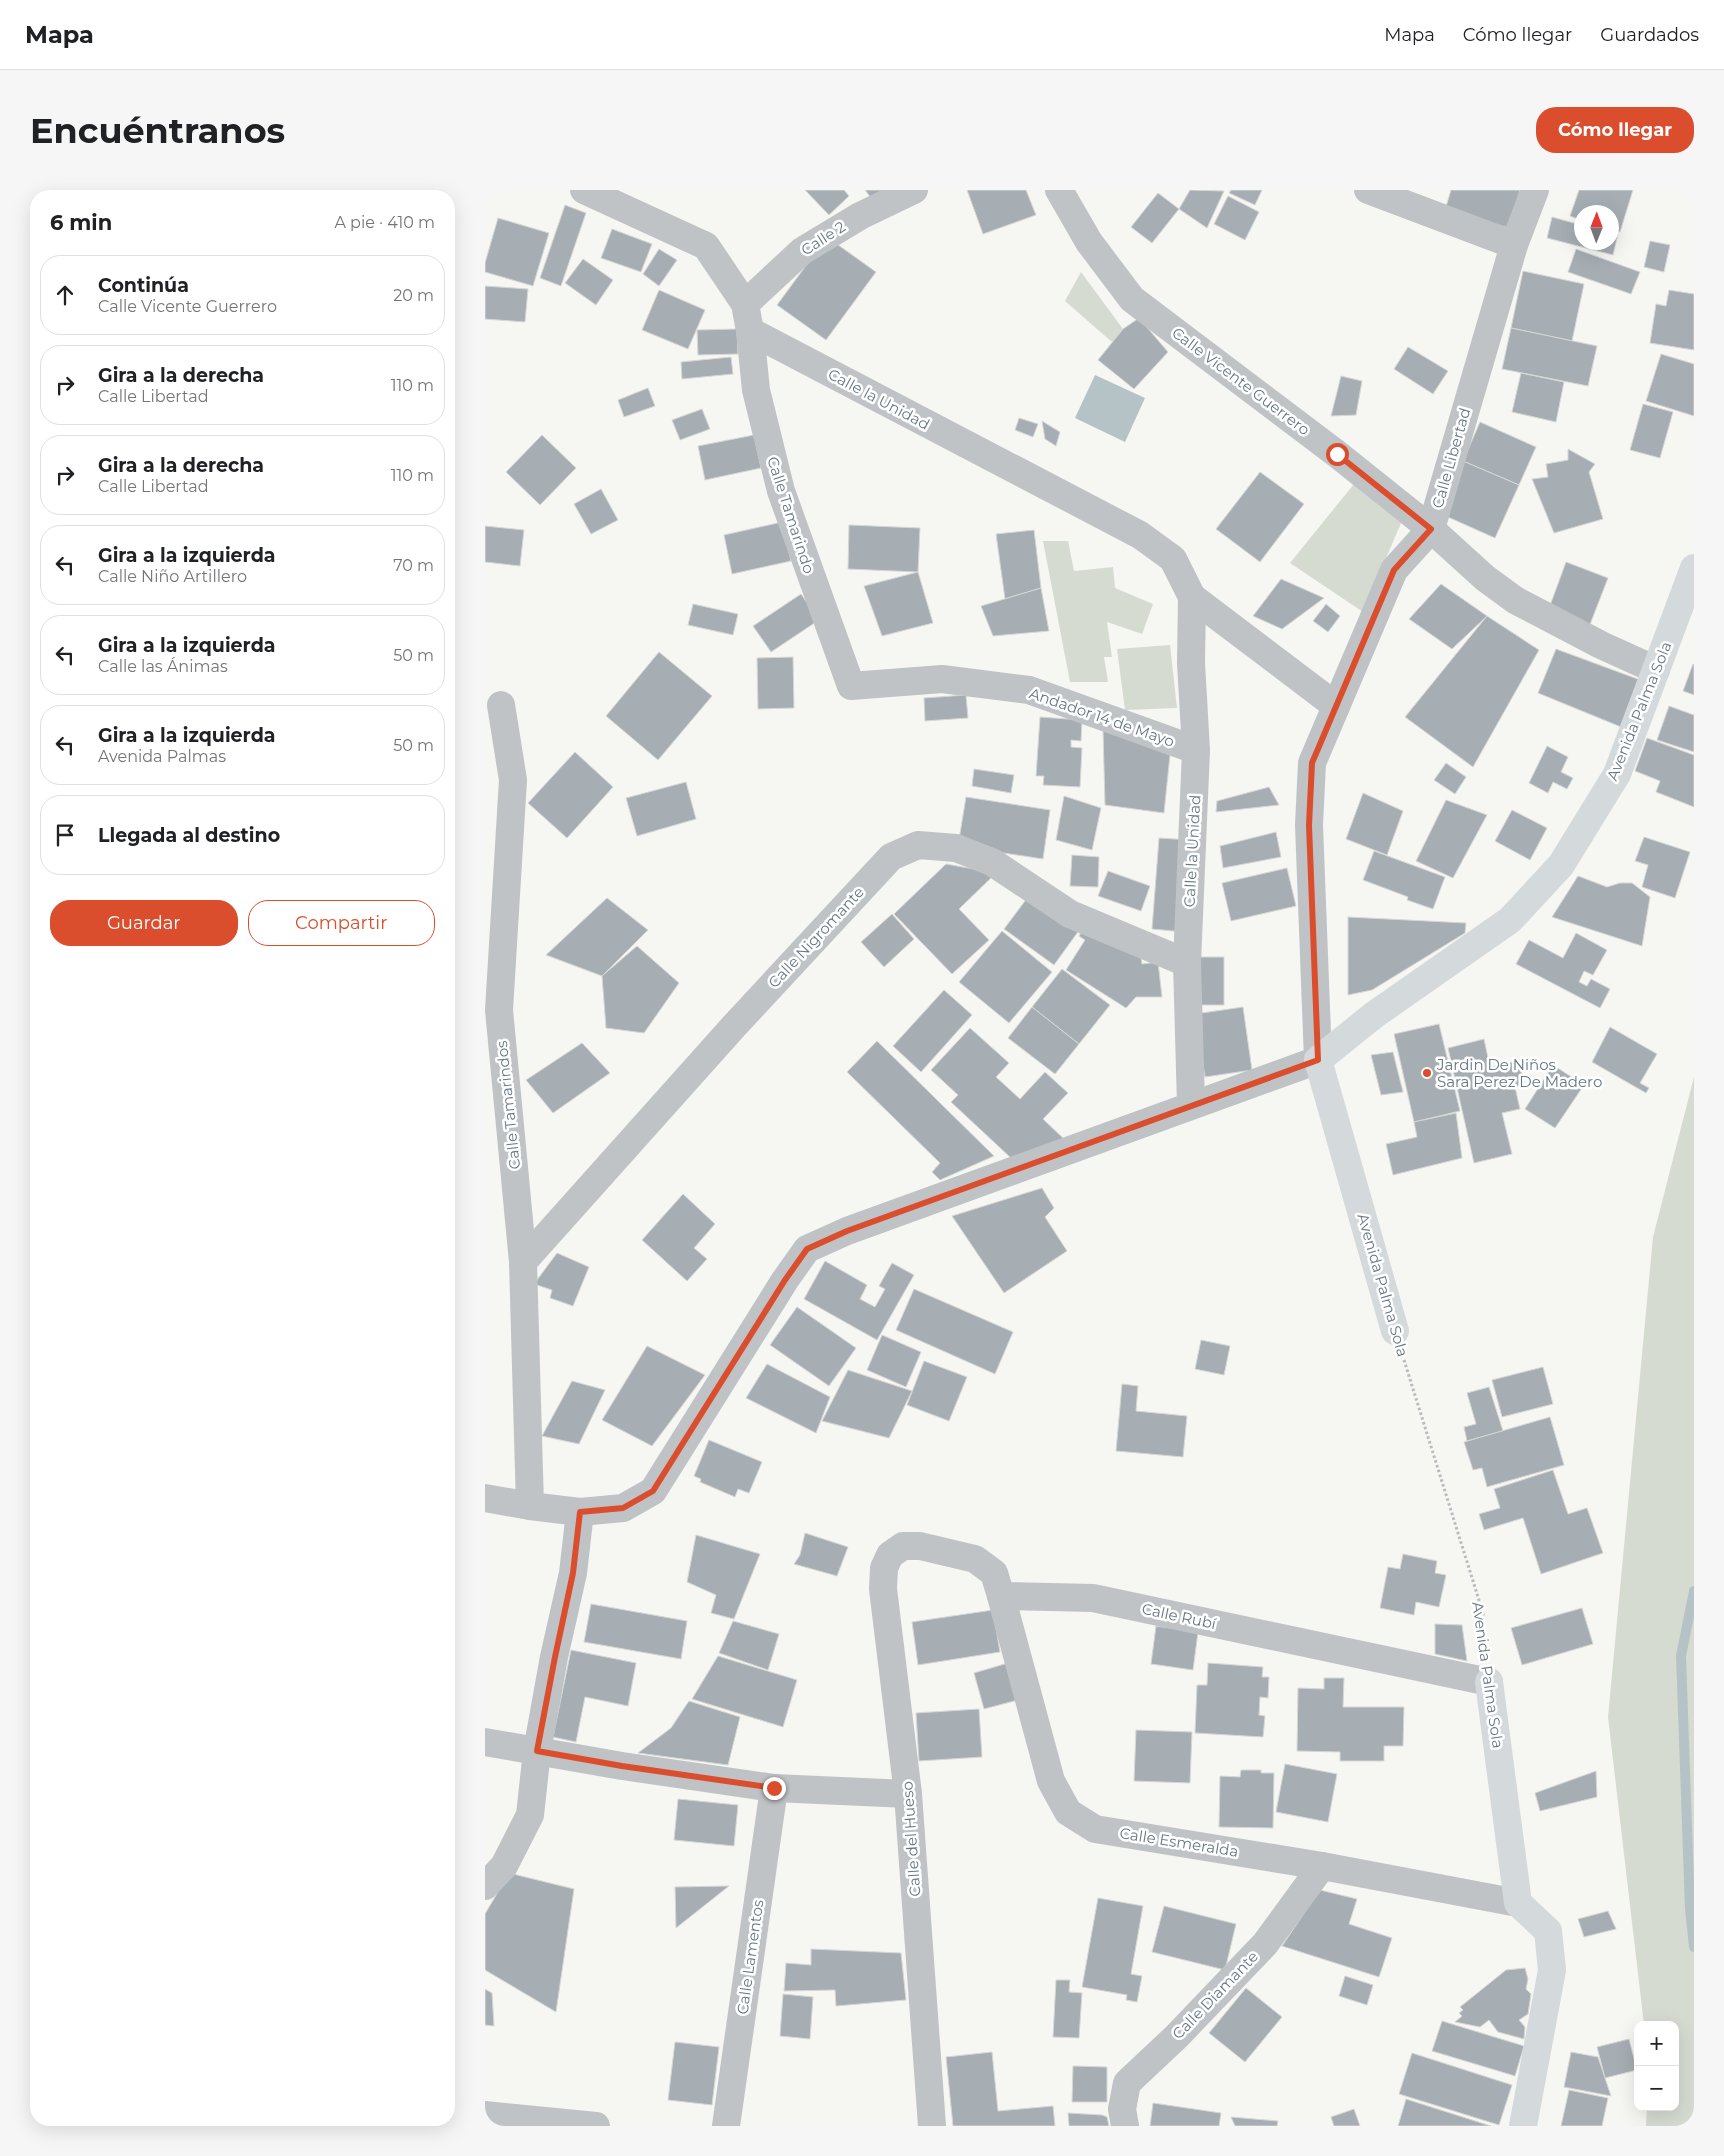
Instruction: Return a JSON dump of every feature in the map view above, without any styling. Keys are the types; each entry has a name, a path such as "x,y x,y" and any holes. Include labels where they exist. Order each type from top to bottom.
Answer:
{"street":[{"path":"584,190 706,246 745,304 750,332"},
{"name":"Calle 2","path":"745,304 802,250 860,216 914,190"},
{"name":"Calle Vicente Guerrero","path":"1059,190 1089,242 1132,299 1337,454 1431,529 1485,578 1515,600 1601,645 1656,670"},
{"path":"1368,190 1514,246"},
{"name":"Calle Libertad","path":"1318,1060 1309,825 1312,763 1394,570 1431,529 1514,246 1535,190"},
{"name":"Calle la Unidad","path":"750,332 1140,535 1173,559 1192,597 1336,706"},
{"name":"Calle Tamarindo","path":"750,332 756,390 781,491 842,665"},
{"name":"Avenida Palma Sola","path":"1395,1331 1318,1060 1373,1015 1510,920 1561,865 1617,774 1694,568"},
{"name":"Calle la Unidad","path":"1191,1105 1187,963 1196,750 1191,663 1192,597"},
{"name":"Andador 14 de Mayo","path":"842,665 851,686 942,679 1029,690 1196,750"},
{"name":"Calle Tamarindos","path":"501,705 513,780 492,1010 523,1262 530,1506"},
{"name":"Calle Nigromante","path":"523,1262 735,1025 891,857 919,845 956,848 992,862 1070,914 1187,963"},
{"path":"485,1498 580,1512 623,1508 653,1491 785,1280 807,1249 847,1231 1318,1060"},
{"path":"485,1886 504,1866 530,1815 537,1751 573,1573 580,1512"},
{"name":"Calle del Hueso","path":"932,2126 908,1794 883,1589 884,1568 890,1555 903,1546 920,1546 975,1559 994,1573 1001,1596"},
{"name":"Calle Rubí","path":"1001,1596 1093,1598 1489,1682"},
{"name":"Calle Esmeralda","path":"1001,1596 1051,1781 1068,1812 1095,1828 1322,1866 1518,1903"},
{"name":"Avenida Palma Sola","path":"1489,1682 1518,1903"},
{"path":"485,1742 622,1766 774,1788 908,1794"},
{"name":"Calle Lamentos","path":"726,2126 774,1788"},
{"name":"Calle Diamante","path":"1125,2126 1122,2109 1127,2083 1177,2036 1265,1944 1322,1866"},
{"path":"1518,1903 1548,1931 1552,1970 1523,2126"},
{"path":"485,2115 596,2126"}],"path":[{"name":"Avenida Palma Sola","path":"1395,1331 1483,1613 1489,1682"}],"shaded area":[{"path":"1081,272 1123,329 1112,342 1065,301"},
{"path":"1095,375 1145,398 1125,442 1075,418"},
{"path":"1354,484 1401,523 1363,612 1290,563"},
{"path":"1043,541 1068,541 1074,571 1113,567 1115,588 1153,604 1142,634 1107,622 1112,657 1104,657 1108,682 1070,682"},
{"path":"1170,645 1177,708 1125,710 1117,649"},
{"path":"1694,1077 1694,2126 1646,2126 1647,2111 1679,2111 1679,2021 1644,2021 1608,1717 1653,1237"}],"building":[{"path":"805,190 844,190 849,196 829,215"},
{"path":"865,190 884,190 872,199"},
{"path":"967,190 1026,190 1036,215 983,234"},
{"path":"1190,190 1224,191 1207,228 1179,209"},
{"path":"1231,190 1262,190 1255,205 1229,193"},
{"path":"1451,190 1520,190 1509,228 1445,210"},
{"path":"1579,190 1633,190 1620,232 1619,205 1574,205 1574,217 1570,216"},
{"path":"1158,193 1179,209 1152,243 1131,227"},
{"path":"1228,196 1259,212 1245,240 1214,224"},
{"path":"565,205 586,213 561,286 540,278"},
{"path":"1552,217 1574,223 1574,245 1547,238"},
{"path":"498,218 549,233 533,286 485,272 485,263"},
{"path":"612,229 652,244 641,272 601,258"},
{"path":"827,237 876,272 826,340 777,305"},
{"path":"1650,241 1670,245 1664,272 1644,267"},
{"path":"659,249 677,260 659,286 643,274"},
{"path":"1576,250 1579,250 1640,272 1631,294 1568,272"},
{"path":"1594,250 1614,250 1613,255"},
{"path":"583,259 613,280 596,305 565,283"},
{"path":"1523,271 1584,284 1572,341 1511,328"},
{"path":"485,286 528,289 525,322 485,319"},
{"path":"659,290 705,310 688,349 642,330"},
{"path":"1669,290 1694,294 1694,350 1650,343 1656,304 1666,306"},
{"path":"1139,318 1168,352 1134,389 1098,360 1123,329"},
{"path":"1511,328 1597,346 1588,386 1502,369"},
{"path":"737,329 738,354 698,355 697,330"},
{"path":"1408,347 1448,371 1433,394 1394,369"},
{"path":"1661,354 1694,364 1694,416 1646,401"},
{"path":"731,357 733,374 682,379 681,362"},
{"path":"1521,373 1564,382 1556,422 1512,412"},
{"path":"1341,376 1362,381 1356,415 1331,416"},
{"path":"648,388 655,406 624,417 618,400"},
{"path":"1643,404 1673,412 1660,458 1630,450"},
{"path":"702,409 710,429 680,440 672,420"},
{"path":"1019,418 1038,424 1033,437 1015,430"},
{"path":"1042,421 1060,432 1056,446 1045,439"},
{"path":"1480,422 1536,447 1519,485 1463,461"},
{"path":"542,435 576,468 540,505 506,472"},
{"path":"754,435 761,468 705,480 698,446"},
{"path":"1568,449 1595,464 1589,472 1603,519 1554,533 1532,479 1548,477 1546,464 1568,460"},
{"path":"1463,461 1519,485 1495,538 1439,513"},
{"path":"1260,472 1304,504 1260,562 1216,529"},
{"path":"601,489 618,520 591,534 574,504"},
{"path":"782,522 791,561 732,574 724,535"},
{"path":"849,525 920,528 918,572 848,569"},
{"path":"485,526 524,530 520,566 485,562"},
{"path":"1034,530 1041,588 1005,599 996,534"},
{"path":"1566,562 1608,578 1589,627 1548,611"},
{"path":"918,572 933,623 882,636 864,586"},
{"path":"1281,579 1324,598 1282,629 1253,616"},
{"path":"1441,584 1487,616 1452,649 1409,619"},
{"path":"1041,588 1049,631 993,636 981,606"},
{"path":"801,594 819,620 771,652 753,626"},
{"path":"693,604 738,614 733,635 688,625"},
{"path":"1326,604 1340,616 1328,632 1313,621"},
{"path":"1487,616 1539,650 1473,767 1405,717"},
{"path":"1556,649 1643,681 1626,729 1538,693"},
{"path":"659,652 712,696 658,760 606,716"},
{"path":"793,657 794,708 758,709 757,658"},
{"path":"1694,665 1694,695 1683,691"},
{"path":"966,695 968,718 925,721 924,698"},
{"path":"1669,706 1694,715 1694,752 1657,740"},
{"path":"1040,717 1082,720 1081,741 1071,740 1071,747 1082,748 1080,787 1043,785 1044,776 1036,776"},
{"path":"1103,730 1170,755 1164,813 1105,805"},
{"path":"1647,738 1694,755 1694,807 1656,792 1660,781 1635,771"},
{"path":"1547,746 1568,757 1561,772 1573,778 1567,789 1553,782 1548,793 1529,783"},
{"path":"575,752 613,787 567,838 528,803"},
{"path":"1446,763 1466,777 1455,794 1434,780"},
{"path":"974,769 1014,775 1011,793 972,786"},
{"path":"686,782 696,819 637,836 626,798"},
{"path":"1269,787 1279,805 1216,812 1217,801"},
{"path":"1363,793 1403,811 1387,855 1346,839"},
{"path":"1064,796 1101,808 1092,850 1056,840"},
{"path":"966,797 1050,810 1043,859 958,846"},
{"path":"1446,800 1487,815 1453,878 1416,861"},
{"path":"1512,810 1547,828 1530,860 1495,841"},
{"path":"1276,832 1281,857 1223,868 1220,846"},
{"path":"1644,837 1690,852 1675,898 1642,887 1648,865 1635,861"},
{"path":"1159,838 1191,840 1184,932 1152,929"},
{"path":"1374,851 1445,877 1433,909 1407,900 1408,897 1363,880"},
{"path":"1072,855 1099,857 1098,887 1070,886"},
{"path":"946,864 996,873 959,909 989,940 952,974 894,914"},
{"path":"1287,868 1296,906 1231,921 1222,883"},
{"path":"1108,871 1150,886 1141,911 1098,896"},
{"path":"1578,876 1607,887 1620,883 1632,883 1650,897 1642,946 1552,917"},
{"path":"1031,893 1080,929 1054,965 1004,929"},
{"path":"607,898 648,930 602,976 546,955"},
{"path":"892,914 914,939 884,967 861,942"},
{"path":"1348,917 1466,923 1465,933 1372,990 1348,995"},
{"path":"1087,923 1141,958 1142,964 1158,962 1162,997 1136,997 1126,1008 1066,970 1085,940 1079,936"},
{"path":"1002,931 1052,972 1009,1023 959,982"},
{"path":"1576,933 1607,950 1593,975 1584,971 1579,982 1587,986 1591,979 1610,989 1600,1008 1516,964 1529,940 1563,958"},
{"path":"637,946 679,983 644,1033 606,1028 602,976"},
{"path":"1189,957 1224,957 1224,1005 1189,1005"},
{"path":"1062,969 1110,1005 1079,1044 1032,1007"},
{"path":"944,990 972,1015 921,1072 893,1046"},
{"path":"1032,1007 1079,1044 1055,1074 1008,1038"},
{"path":"1243,1007 1252,1070 1205,1077 1195,1014"},
{"name":"Jardin De Niños Sara Perez De Madero","path":"1439,1024 1460,1111 1414,1122 1394,1034"},
{"path":"1610,1027 1657,1054 1640,1083 1649,1088 1646,1093 1592,1062"},
{"path":"970,1028 1009,1063 996,1077 1020,1099 1045,1072 1068,1093 1043,1119 1065,1140 1011,1158 951,1102 958,1095 931,1070"},
{"path":"1484,1039 1490,1067 1519,1061 1525,1085 1515,1087 1520,1109 1502,1113 1512,1154 1474,1163 1448,1048"},
{"path":"877,1041 994,1156 940,1180 932,1172 940,1163 847,1072"},
{"path":"582,1043 610,1073 553,1113 526,1080"},
{"path":"1393,1052 1403,1092 1381,1095 1371,1055"},
{"path":"1553,1065 1584,1085 1555,1128 1525,1109"},
{"path":"1456,1113 1462,1158 1393,1175 1386,1144 1417,1137 1414,1122"},
{"path":"1042,1188 1054,1208 1045,1217 1067,1251 1004,1293 952,1216"},
{"path":"683,1194 715,1224 694,1248 707,1259 687,1281 642,1240"},
{"path":"557,1253 589,1267 573,1306 550,1298 552,1290 534,1284"},
{"path":"825,1261 867,1285 860,1299 875,1307 885,1289 879,1286 892,1263 914,1275 877,1340 804,1299"},
{"path":"914,1289 1013,1332 995,1374 896,1330"},
{"path":"797,1307 856,1348 829,1386 770,1345"},
{"path":"882,1335 921,1352 906,1387 867,1370"},
{"path":"1201,1340 1230,1346 1224,1375 1195,1369"},
{"path":"647,1346 705,1375 652,1446 602,1420"},
{"path":"924,1361 967,1377 949,1421 907,1405"},
{"path":"767,1364 830,1397 816,1433 746,1398"},
{"path":"1543,1367 1553,1404 1502,1417 1492,1380"},
{"path":"848,1370 912,1391 889,1438 822,1421"},
{"path":"572,1381 605,1390 579,1444 542,1436"},
{"path":"1122,1384 1138,1386 1136,1411 1187,1416 1183,1457 1116,1451"},
{"path":"1489,1387 1503,1431 1467,1441 1464,1427 1476,1424 1467,1393"},
{"path":"1550,1417 1564,1465 1487,1487 1482,1468 1473,1470 1464,1442"},
{"path":"709,1440 762,1462 749,1493 738,1489 735,1497 700,1482 701,1479 694,1476"},
{"path":"1553,1470 1568,1514 1587,1508 1603,1553 1541,1574 1523,1518 1484,1530 1479,1514 1500,1508 1494,1489"},
{"path":"805,1533 848,1547 837,1576 794,1564 800,1555"},
{"path":"696,1535 760,1554 734,1619 711,1613 716,1595 687,1582"},
{"path":"1403,1554 1437,1561 1435,1573 1446,1575 1439,1607 1416,1602 1414,1615 1380,1608 1388,1567 1400,1569"},
{"path":"591,1604 687,1621 681,1659 584,1642"},
{"path":"1582,1608 1593,1644 1522,1665 1511,1628"},
{"path":"993,1610 1000,1652 918,1665 912,1622"},
{"path":"733,1621 779,1634 768,1670 719,1653"},
{"path":"1435,1624 1462,1625 1467,1661 1435,1654"},
{"path":"1156,1626 1198,1632 1193,1670 1151,1664"},
{"path":"571,1650 636,1663 628,1706 585,1697 576,1742 553,1737"},
{"path":"718,1656 797,1680 783,1727 692,1699"},
{"path":"1008,1663 1018,1700 984,1709 974,1673"},
{"path":"1208,1663 1263,1667 1262,1677 1269,1677 1268,1698 1260,1697 1259,1715 1265,1716 1263,1737 1195,1733 1197,1685 1207,1685"},
{"path":"1324,1678 1344,1678 1343,1707 1404,1707 1403,1746 1384,1746 1384,1761 1340,1761 1340,1752 1297,1751 1298,1688 1324,1689"},
{"path":"689,1701 740,1717 728,1765 638,1753 671,1728"},
{"path":"979,1709 982,1757 919,1761 916,1713"},
{"path":"1136,1730 1192,1732 1190,1783 1134,1781"},
{"path":"1285,1764 1337,1774 1328,1822 1276,1812"},
{"path":"1241,1770 1261,1770 1261,1773 1274,1773 1273,1828 1219,1827 1220,1776 1240,1777"},
{"path":"1596,1771 1597,1797 1540,1811 1535,1793"},
{"path":"678,1799 738,1805 734,1846 674,1840"},
{"path":"509,1873 574,1889 556,2012 485,1970 485,1914"},
{"path":"729,1886 676,1928 675,1887"},
{"path":"1320,1890 1357,1899 1349,1924 1392,1938 1379,1977 1282,1946"},
{"path":"1098,1898 1143,1906 1131,1974 1142,1976 1137,2002 1126,2000 1127,1995 1082,1987"},
{"path":"1164,1906 1236,1924 1225,1970 1152,1952"},
{"path":"1608,1911 1616,1929 1584,1937 1578,1919"},
{"path":"811,1949 901,1953 906,2000 836,2006 835,1990 784,1991 786,1963 811,1965"},
{"path":"1525,1968 1528,1979 1526,1989 1531,1994 1528,2014 1519,2020 1525,2027 1524,2039 1498,2032 1489,2020 1480,2027 1455,2022 1462,2016 1459,2013 1463,2010 1460,2007 1506,1970"},
{"path":"1345,1976 1373,1985 1367,2005 1339,1996"},
{"path":"1056,1980 1070,1980 1069,1992 1082,1993 1079,2038 1053,2037"},
{"path":"1246,1988 1282,2017 1245,2062 1209,2033"},
{"path":"485,1989 492,1993 494,2026 485,2025"},
{"path":"783,1994 813,1997 810,2039 780,2036"},
{"path":"1442,2021 1524,2046 1515,2076 1432,2051"},
{"path":"1629,2039 1634,2058 1634,2071 1605,2078 1597,2047"},
{"path":"675,2042 719,2047 712,2105 668,2100"},
{"path":"992,2052 998,2111 1053,2106 1055,2126 953,2126 946,2057"},
{"path":"1571,2052 1598,2057 1611,2096 1564,2087"},
{"path":"1412,2053 1512,2085 1499,2125 1399,2094"},
{"path":"1073,2066 1107,2067 1107,2102 1072,2102"},
{"path":"1569,2090 1608,2098 1602,2126 1561,2126"},
{"path":"1406,2099 1491,2126 1398,2126"},
{"path":"1153,2103 1221,2113 1219,2126 1150,2126"},
{"path":"1354,2109 1360,2126 1334,2126 1331,2117"},
{"path":"1068,2113 1102,2115 1107,2117 1109,2126 1069,2126"},
{"path":"1231,2117 1278,2121 1277,2126 1235,2126"}],"waterway":[{"path":"1694,1591 1681,1656 1690,1909 1694,1947"}],"place":[{"name":"Jardin De Niños Sara Perez De Madero","path":"1427,1073"}],"route":[{"path":"774,1788 622,1766 537,1751 573,1573 580,1512 623,1508 653,1491 785,1280 807,1249 847,1231 1318,1060 1309,825 1312,763 1394,570 1431,529 1337,454"}]}
